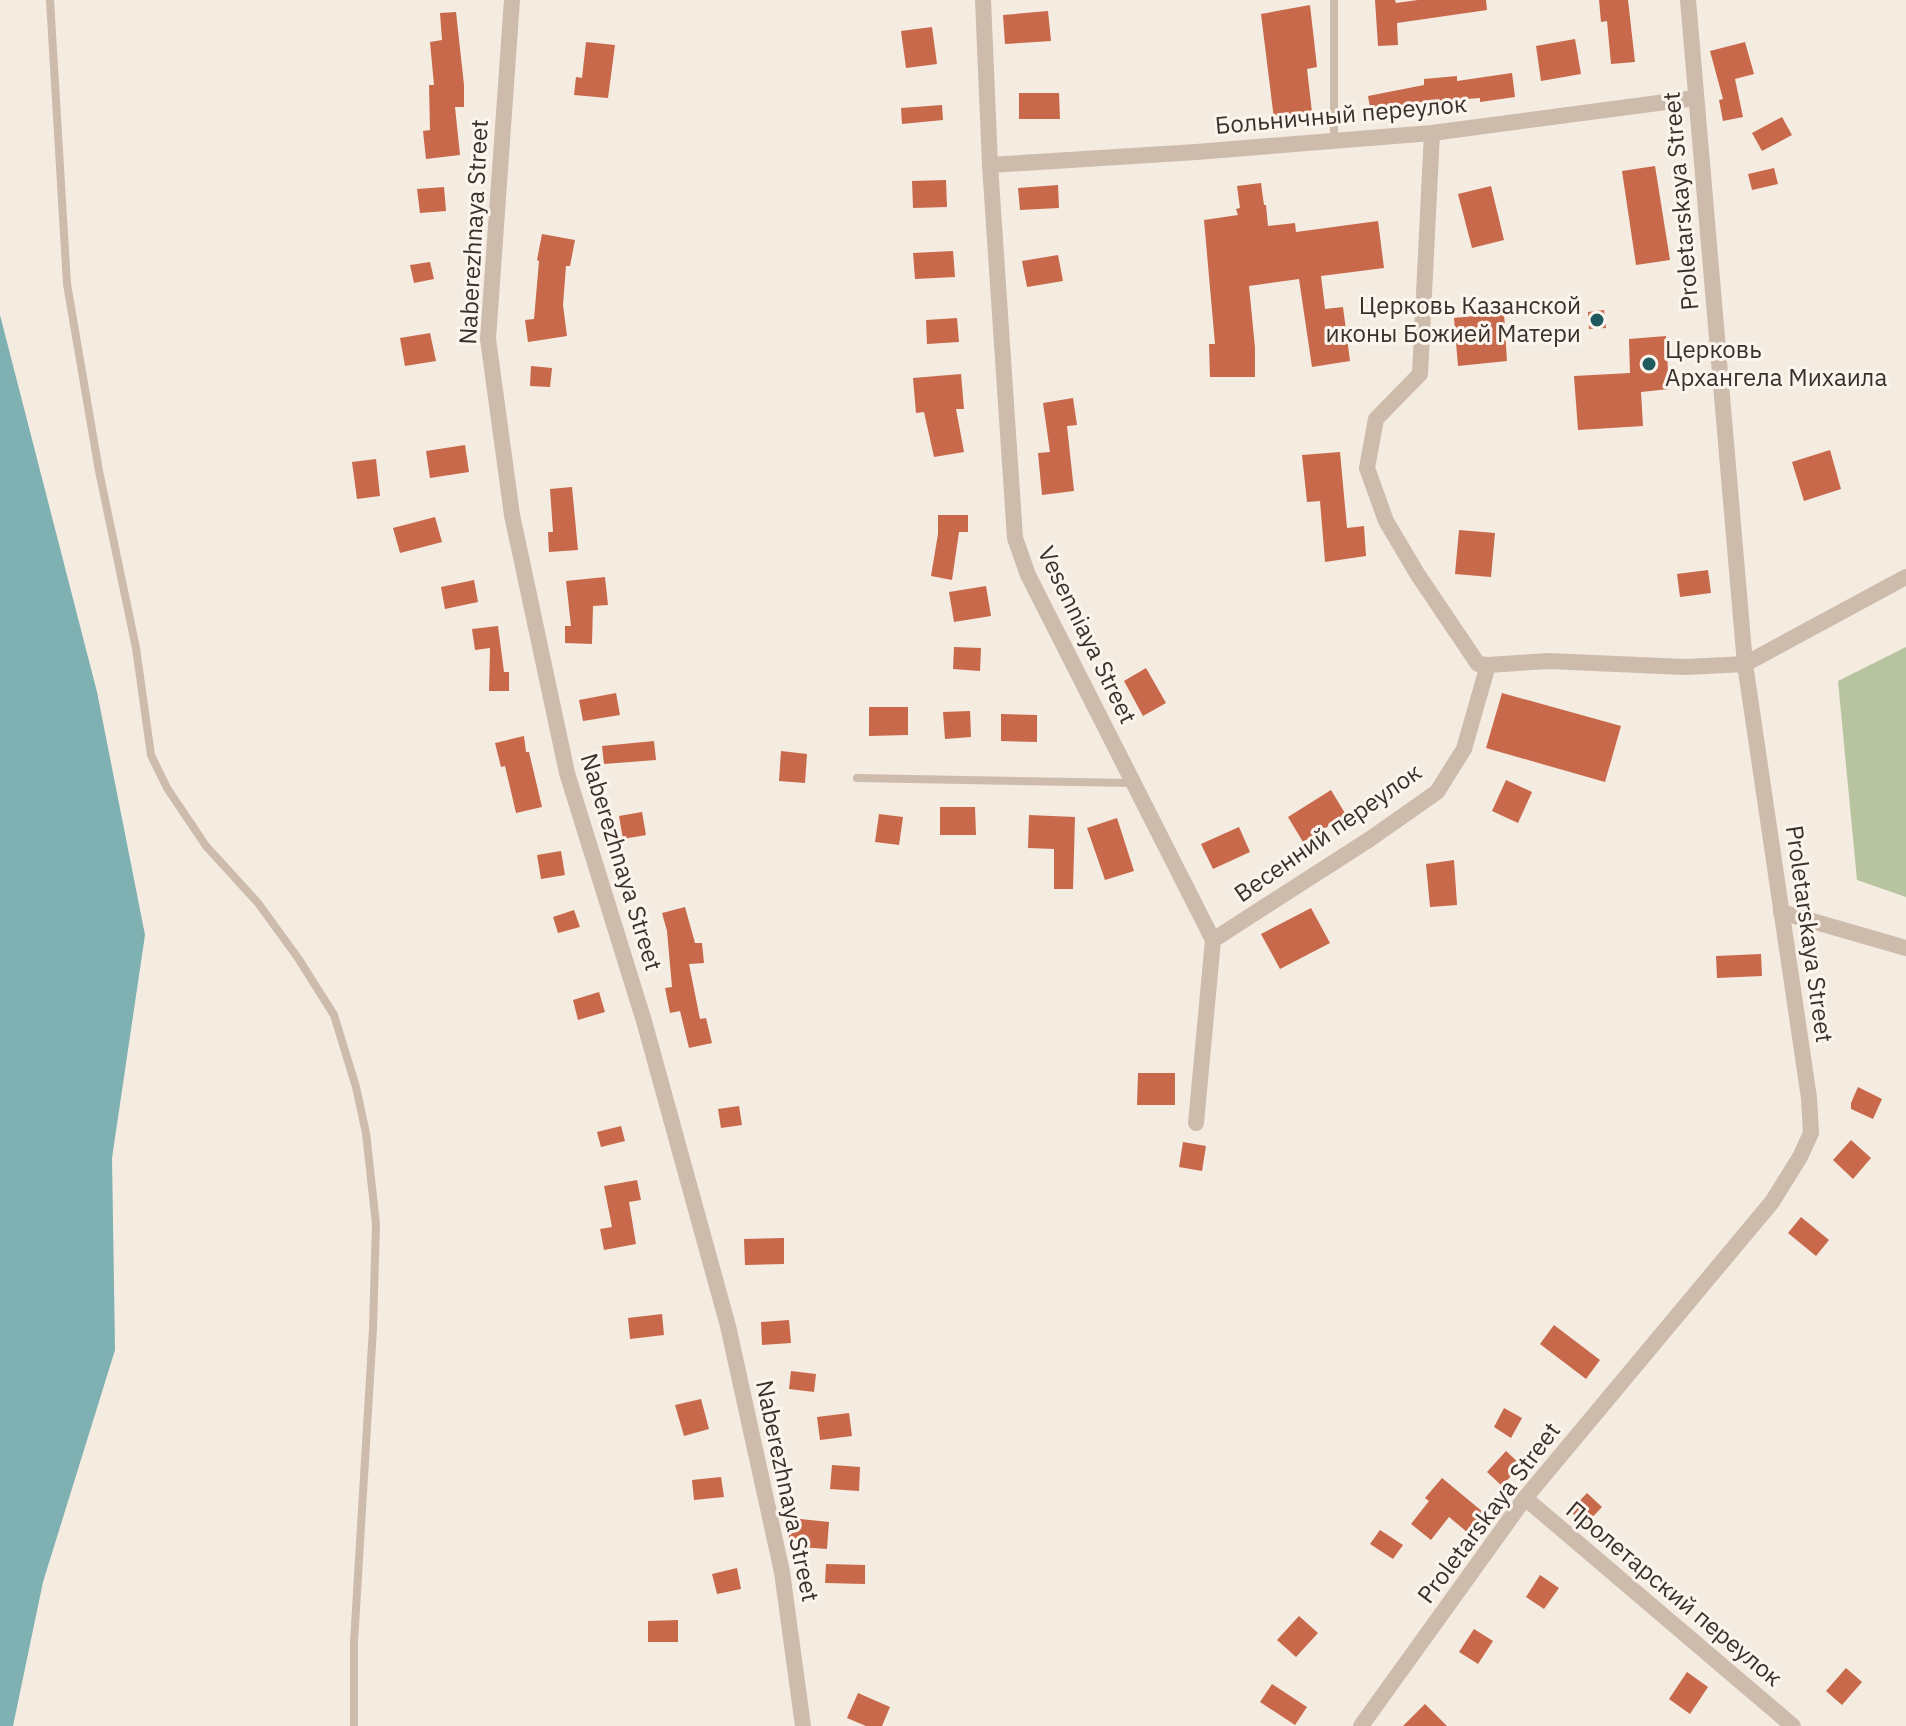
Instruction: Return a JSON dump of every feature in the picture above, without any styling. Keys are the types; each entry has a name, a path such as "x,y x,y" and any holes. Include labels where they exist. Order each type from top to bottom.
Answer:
{"street":[{"name":"Naberezhnaya Street","path":"512,0 488,339 512,515 567,773 644,1021 728,1326 782,1572 803,1726"},
{"name":"Vesenniaya Street","path":"983,0 990,165 1015,538 1028,575 1213,940"},
{"name":"Proletarskaya Street","path":"1361,1726 1525,1498 1772,1202 1811,1133 1809,1098 1745,664 1688,0"},
{"name":"Больничный переулок","path":"990,165 1432,133 1696,98"},
{"path":"1432,133 1420,374 1376,419 1367,468 1386,521 1478,664 1548,661 1685,667 1745,664 1906,577"},
{"name":"Весенний переулок","path":"1213,940 1437,792 1464,749 1488,665"},
{"path":"1781,912 1906,948"},
{"path":"1196,1123 1213,940"},
{"name":"Пролетарский переулок","path":"1525,1498 1793,1726"}],"lane":[{"path":"50,0 67,284 99,471 136,648 151,755 167,788 206,846 258,903 334,1015 366,1133 376,1224 373,1328 354,1642 354,1726"},
{"path":"1334,0 1334,141"},
{"path":"857,778 1133,783"}],"green space":[{"path":"1906,647 1906,897 1857,880 1838,681"}],"water":[{"path":"0,315 97,692 145,935 112,1158 115,1350 43,1582 13,1726 0,1726"}],"building":[{"path":"1375,0 1395,0 1396,3 1486,0 1487,10 1397,23 1398,45 1378,46"},
{"path":"1599,0 1628,0 1635,62 1611,64 1607,21 1601,22"},
{"path":"1310,5 1317,67 1307,69 1313,121 1275,127 1261,14"},
{"path":"1048,11 1051,41 1005,44 1003,15"},
{"path":"456,12 464,85 464,107 455,107 460,155 426,159 423,131 430,130 429,85 434,85 430,42 442,40 440,13"},
{"path":"932,27 937,64 906,68 901,31"},
{"path":"1575,39 1581,74 1541,81 1536,46"},
{"path":"586,42 615,45 608,98 574,95 576,77 582,78"},
{"path":"1745,42 1754,74 1735,79 1743,117 1723,121 1719,100 1723,99 1710,51"},
{"path":"1512,73 1515,97 1480,102 1480,98 1410,103 1411,106 1371,113 1368,96 1424,85 1424,79 1457,76 1457,81"},
{"path":"1019,93 1059,93 1060,119 1019,119"},
{"path":"942,105 943,120 902,124 901,108"},
{"path":"1782,117 1792,135 1762,151 1752,133"},
{"path":"1655,166 1670,260 1636,265 1622,171"},
{"path":"1774,168 1778,184 1752,190 1748,174"},
{"path":"946,180 947,207 913,208 912,181"},
{"path":"1261,183 1268,226 1295,223 1296,232 1378,221 1384,268 1321,276 1325,309 1343,307 1350,361 1312,367 1299,279 1249,286 1255,377 1210,377 1209,344 1215,344 1204,220 1238,215 1237,186"},
{"path":"1058,185 1059,208 1020,210 1018,188"},
{"path":"1491,186 1504,240 1472,248 1458,194"},
{"path":"444,187 446,211 420,213 417,189"},
{"path":"542,234 575,240 570,266 566,266 563,305 567,336 528,342 525,320 534,319 537,260"},
{"path":"953,251 955,277 915,279 913,253"},
{"path":"1058,255 1063,281 1027,287 1022,261"},
{"path":"430,262 434,279 414,283 410,265"},
{"name":"Церковь Казанской иконы Божией Матери","path":"1604,310 1606,328 1589,329 1588,312"},
{"path":"1504,313 1507,361 1458,366 1454,318"},
{"path":"957,318 959,342 927,344 926,320"},
{"path":"430,333 436,361 405,366 400,338"},
{"path":"1666,336 1669,389 1641,392 1643,426 1578,430 1574,376 1630,373 1629,339"},
{"path":"531,366 552,368 550,387 530,386"},
{"path":"961,374 964,409 956,409 964,452 934,457 924,412 916,413 913,378"},
{"path":"1073,398 1077,425 1067,426 1074,491 1042,495 1038,453 1050,452 1043,403"},
{"path":"465,445 469,472 430,478 426,451"},
{"path":"1830,450 1841,489 1804,501 1792,462"},
{"path":"1340,452 1347,528 1364,526 1366,556 1325,562 1320,501 1307,502 1302,455"},
{"path":"376,459 380,496 357,499 352,462"},
{"path":"572,487 578,550 549,552 548,532 553,532 550,489"},
{"path":"938,515 968,515 968,532 959,532 952,580 931,576"},
{"path":"435,517 442,542 400,553 393,528"},
{"path":"1459,530 1495,533 1491,577 1455,574"},
{"path":"1708,570 1711,593 1680,597 1677,574"},
{"path":"605,577 608,605 593,606 592,644 565,643 565,626 571,626 566,581"},
{"path":"474,580 478,602 445,609 441,587"},
{"path":"986,586 991,616 954,622 949,592"},
{"path":"498,626 504,672 509,672 509,691 489,691 490,648 475,650 472,629"},
{"path":"954,647 981,648 980,671 953,669"},
{"path":"1146,668 1166,703 1143,716 1124,681"},
{"path":"616,693 620,715 583,721 579,700"},
{"path":"1502,693 1621,726 1605,782 1486,748"},
{"path":"869,707 908,707 908,735 869,736"},
{"path":"970,711 971,737 945,739 943,712"},
{"path":"1001,714 1037,715 1037,742 1001,741"},
{"path":"524,736 542,807 516,813 505,766 501,767 495,743"},
{"path":"654,741 656,760 604,764 602,746"},
{"path":"781,751 807,754 805,783 779,781"},
{"path":"1506,780 1532,792 1518,823 1492,811"},
{"path":"1331,790 1346,815 1303,842 1288,817"},
{"path":"940,807 975,807 976,835 940,835"},
{"path":"642,812 646,835 623,839 619,816"},
{"path":"879,814 903,817 899,845 875,842"},
{"path":"1029,815 1075,817 1073,889 1054,889 1054,849 1028,848"},
{"path":"1117,818 1134,871 1105,880 1087,828"},
{"path":"1239,827 1250,852 1213,869 1201,844"},
{"path":"561,851 565,875 541,879 537,855"},
{"path":"1454,860 1457,905 1430,907 1426,864"},
{"path":"685,907 695,943 702,943 704,963 689,964 700,1019 706,1018 712,1043 689,1048 680,1011 670,1013 665,988 672,987 667,931 662,913"},
{"path":"1311,908 1330,943 1280,969 1261,934"},
{"path":"574,910 580,927 558,933 553,917"},
{"path":"1761,954 1762,976 1717,978 1716,956"},
{"path":"599,992 605,1012 578,1020 573,1000"},
{"path":"1138,1073 1175,1073 1175,1105 1137,1105"},
{"path":"1858,1087 1882,1099 1873,1119 1851,1109"},
{"path":"739,1106 742,1125 721,1128 718,1109"},
{"path":"621,1126 625,1141 601,1147 597,1132"},
{"path":"1851,1140 1871,1158 1853,1179 1833,1160"},
{"path":"1183,1142 1206,1146 1202,1171 1179,1167"},
{"path":"637,1180 641,1200 629,1202 636,1244 604,1250 600,1229 612,1227 604,1186"},
{"path":"1801,1217 1829,1240 1816,1256 1788,1233"},
{"path":"784,1238 784,1264 745,1265 744,1239"},
{"path":"662,1314 664,1335 630,1339 628,1318"},
{"path":"789,1320 791,1343 762,1345 761,1322"},
{"path":"1554,1325 1600,1360 1586,1379 1540,1344"},
{"path":"791,1371 816,1374 814,1392 789,1389"},
{"path":"701,1399 709,1429 684,1436 675,1405"},
{"path":"1504,1408 1522,1418 1511,1438 1494,1427"},
{"path":"849,1413 852,1436 820,1440 817,1417"},
{"path":"1506,1451 1521,1465 1502,1486 1487,1472"},
{"path":"832,1465 860,1467 859,1491 830,1489"},
{"path":"721,1477 724,1497 694,1500 692,1480"},
{"path":"1442,1478 1483,1512 1467,1532 1449,1517 1431,1540 1411,1524 1429,1501 1425,1498"},
{"path":"1587,1493 1602,1507 1585,1525 1570,1511"},
{"path":"791,1518 829,1522 827,1549 788,1546"},
{"path":"1380,1530 1403,1545 1393,1559 1370,1544"},
{"path":"826,1564 865,1565 865,1584 825,1583"},
{"path":"737,1568 741,1589 717,1594 712,1574"},
{"path":"1540,1575 1559,1588 1544,1609 1526,1597"},
{"path":"1299,1616 1318,1633 1296,1657 1277,1640"},
{"path":"678,1620 678,1642 648,1642 648,1621"},
{"path":"1474,1629 1493,1641 1478,1664 1459,1652"},
{"path":"1846,1668 1862,1682 1842,1705 1826,1691"},
{"path":"1687,1672 1708,1687 1690,1714 1669,1699"},
{"path":"1272,1684 1307,1707 1295,1725 1260,1702"},
{"path":"858,1693 890,1707 882,1726 866,1726 847,1718"},
{"path":"1425,1704 1447,1726 1403,1726"}],"place":[{"name":"Церковь Казанской иконы Божией Матери","path":"1597,320"},
{"name":"Церковь Архангела Михаила","path":"1649,364"}]}
